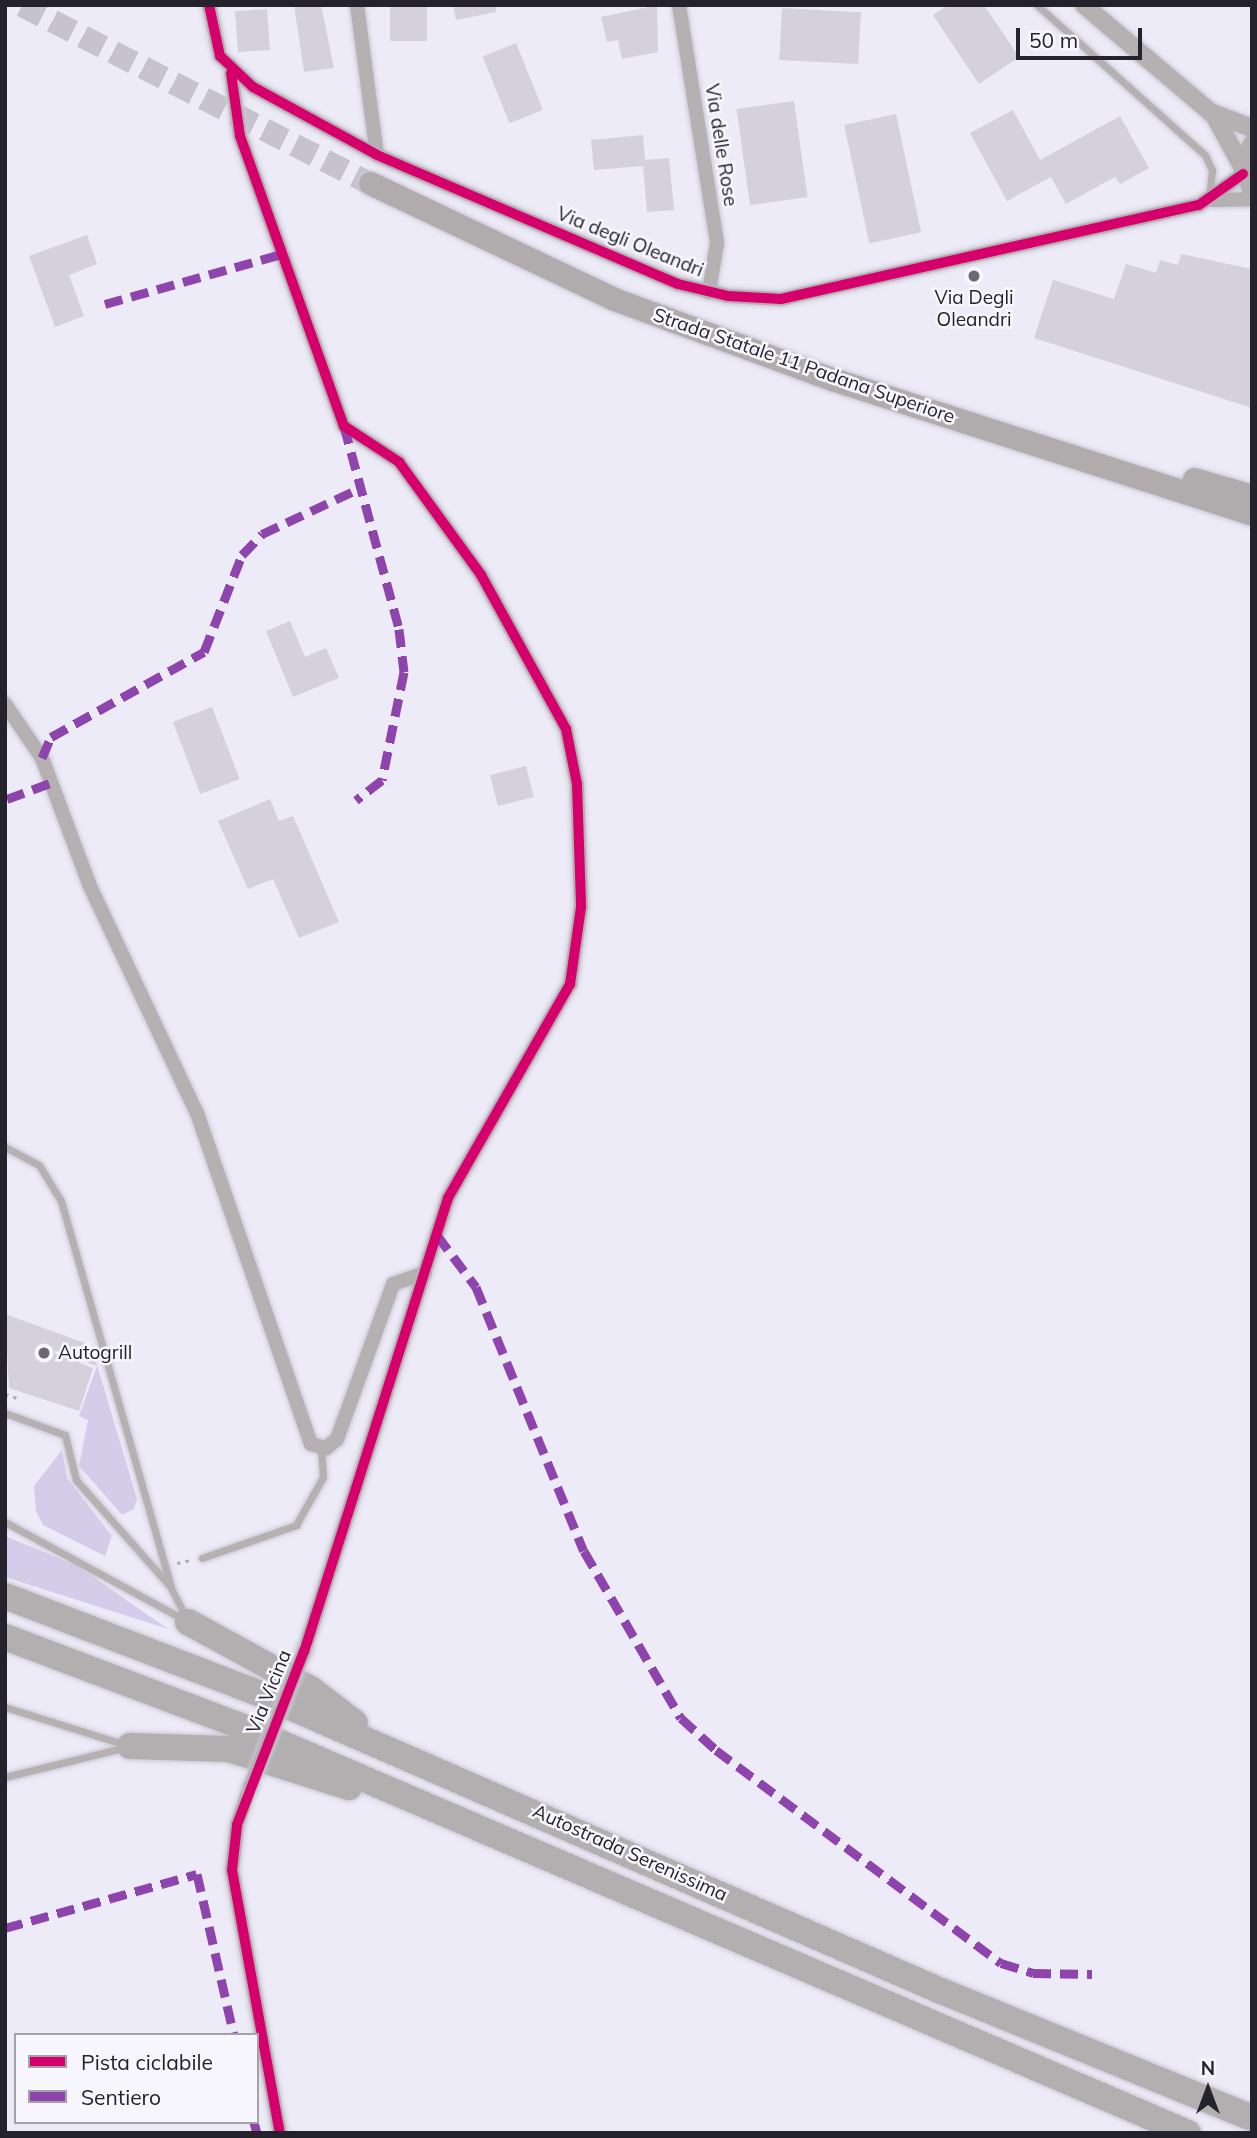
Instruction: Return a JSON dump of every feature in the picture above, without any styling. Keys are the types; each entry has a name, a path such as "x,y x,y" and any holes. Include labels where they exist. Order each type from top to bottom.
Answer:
{"highway":[{"name":"Strada Statale 11 Padana Superiore","path":"370,183 614,299 994,431 1252,514"},
{"path":"994,431 1141,463 1252,496"},
{"path":"1220,504 1252,531"},
{"name":"Autostrada Serenissima","path":"5,1596 391,1749 941,1991 1252,2118"},
{"path":"188,1622 312,1690 391,1749"},
{"name":"Autostrada Serenissima","path":"5,1637 439,1809 1188,2133"},
{"path":"130,1746 229,1749 439,1809"}],"street":[{"name":"Via Vicina","path":"209,5 220,56 231,73 240,136 344,426 399,462 481,575 533,659 566,729 577,784 581,907 570,984 448,1198 304,1651 237,1825 232,1870 281,2133"},
{"path":"356,5 377,155"},
{"name":"Via delle Rose","path":"679,5 718,243 709,292"},
{"path":"1084,5 1210,112 1230,134 1252,191"},
{"name":"Via degli Oleandri","path":"231,73 377,155 709,292 781,299 1208,201"},
{"path":"1210,112 1252,128"},
{"path":"1208,201 1243,170 1252,144"},
{"path":"1208,201 1252,199"},
{"path":"5,704 42,758 89,884 197,1113 303,1433 321,1447 337,1439 393,1284 425,1273"}],"lane":[{"path":"1037,5 1205,155 1212,170 1208,201"},
{"path":"5,1147 39,1165 61,1201 165,1565 172,1588 188,1622"},
{"path":"5,1413 65,1435 76,1480 172,1588"},
{"path":"202,1558 296,1525 323,1476 321,1447"},
{"path":"5,1522 188,1622"},
{"path":"5,1707 130,1746"},
{"path":"5,1777 130,1746"}],"path":[{"path":"5,1394 17,1398"},
{"path":"165,1565 202,1558"}],"shaded area":[{"path":"92,1348 137,1499 134,1509 122,1515 79,1466 88,1420 79,1416 97,1366 88,1363"},
{"path":"62,1450 67,1478 112,1536 105,1556 43,1525 36,1511 34,1486"},
{"path":"5,1536 78,1566 168,1629 5,1577"}],"building":[{"path":"294,5 321,5 334,68 304,72"},
{"path":"390,5 427,5 427,41 390,41"},
{"path":"453,5 496,5 496,12 456,20"},
{"path":"657,5 658,52 622,59 618,40 607,42 601,17"},
{"path":"948,5 984,5 1019,57 979,84 933,15"},
{"path":"782,8 861,12 858,64 779,60"},
{"path":"267,9 270,50 238,52 235,11"},
{"path":"516,43 543,110 510,123 483,56"},
{"path":"794,101 807,197 750,205 737,109"},
{"path":"1013,110 1040,160 1120,116 1149,168 1120,184 1115,177 1066,204 1051,177 1007,201 970,133"},
{"path":"896,114 921,232 869,243 844,125"},
{"path":"643,135 645,160 669,158 674,210 647,212 643,166 594,170 591,140"},
{"path":"87,235 97,264 69,275 84,316 55,327 29,256"},
{"path":"1181,254 1252,269 1252,408 1034,338 1053,280 1114,299 1126,264 1156,273 1160,260 1178,265"},
{"path":"290,621 305,657 326,648 339,678 293,697 266,631"},
{"path":"212,707 240,779 200,794 173,722"},
{"path":"526,766 534,797 498,806 490,775"},
{"path":"270,799 279,821 293,816 339,922 299,938 273,879 248,889 218,821"},
{"name":"Autogrill","path":"5,1314 85,1343 79,1363 93,1368 79,1411 9,1388"}],"tunnel":[{"path":"22,5 370,183"}],"marked path":[{"path":"105,304 282,254"},
{"path":"344,426 399,629 404,672 382,780 356,800"},
{"path":"42,758 51,737 204,652 242,555 262,534 358,489"},
{"path":"7,799 50,783"},
{"path":"437,1235 476,1287 584,1551 681,1718 716,1750 1001,1963 1033,1973 1092,1974"},
{"path":"5,1928 197,1874 234,2033"},
{"path":"255,2124 257,2133"}],"cycle path":[{"path":"209,5 220,56 253,87 377,155 678,284 728,296 781,299 1199,205 1243,174"},
{"path":"231,73 240,136 344,426 399,462 481,575 566,729 577,784 581,907 570,984 448,1198 304,1651 237,1825 232,1870 280,2133"}],"place":[{"name":"Via Degli Oleandri","path":"974,276"},
{"name":"Autogrill","path":"44,1353"}]}
